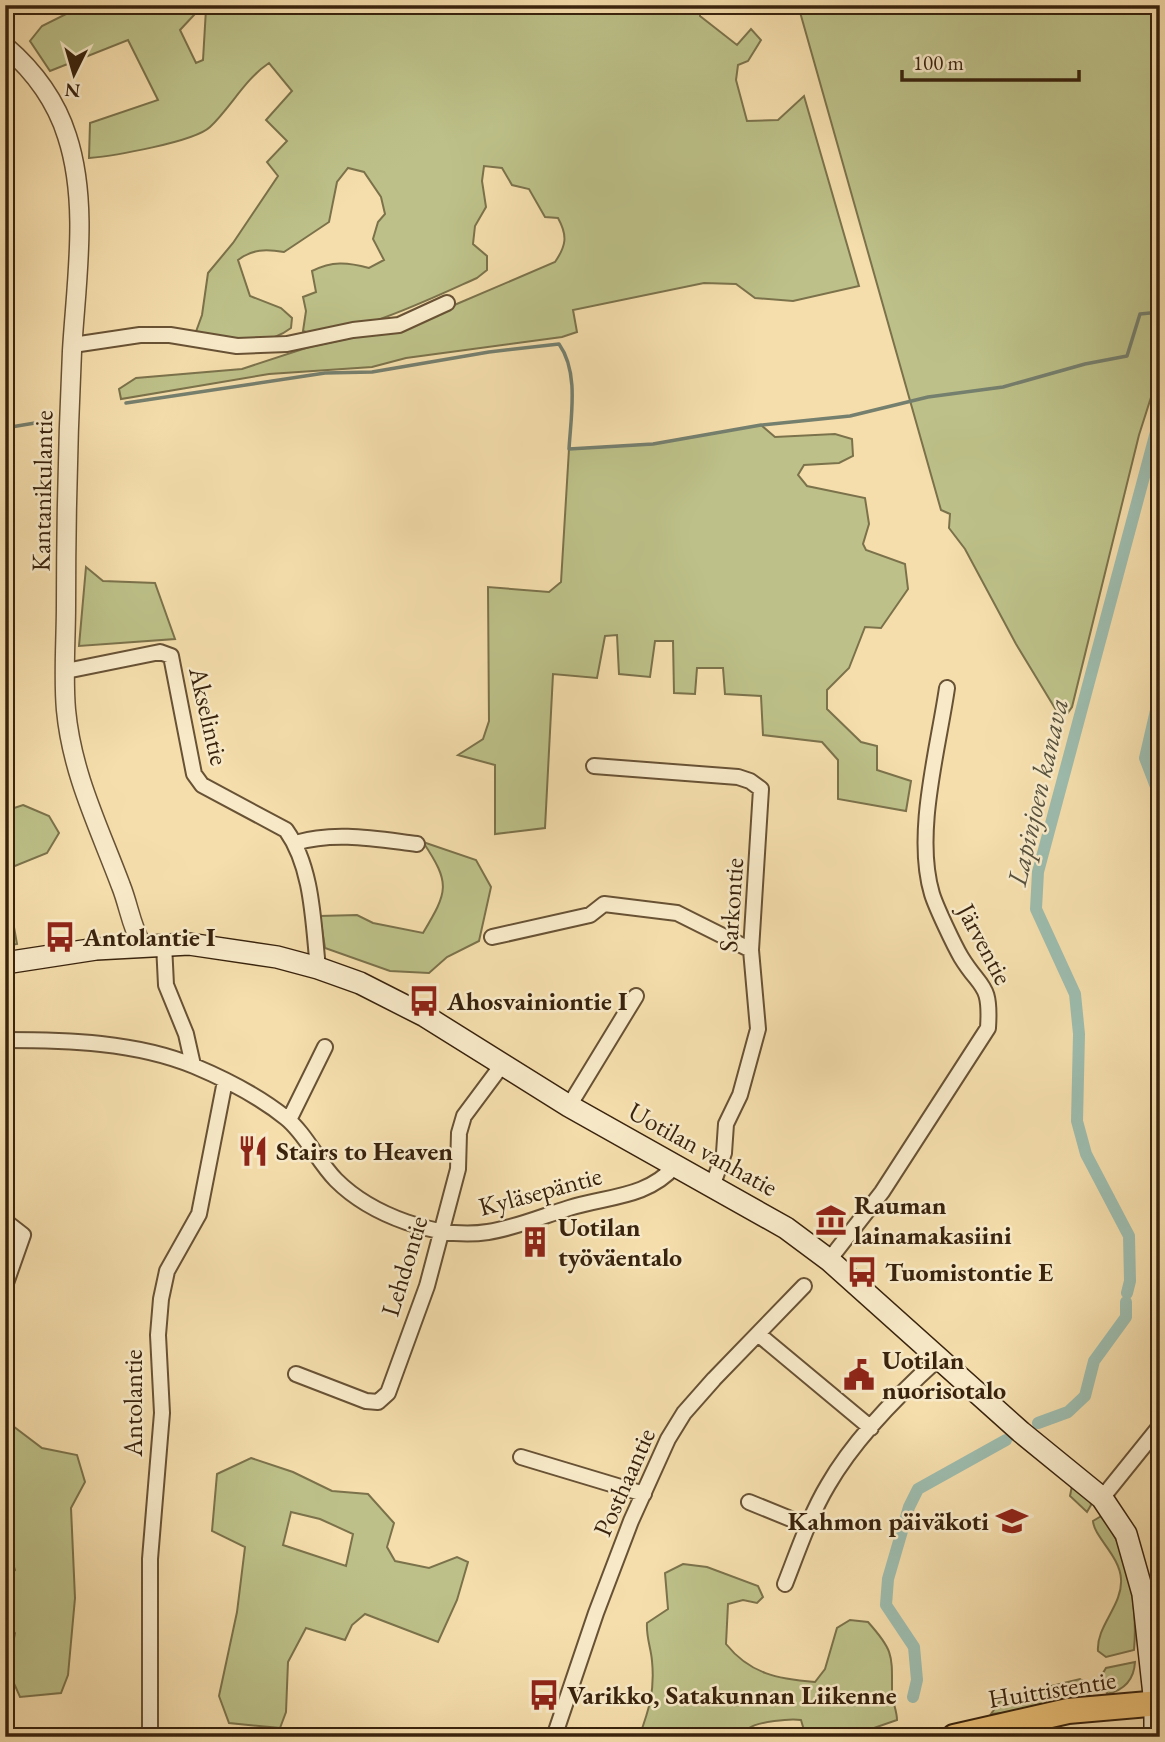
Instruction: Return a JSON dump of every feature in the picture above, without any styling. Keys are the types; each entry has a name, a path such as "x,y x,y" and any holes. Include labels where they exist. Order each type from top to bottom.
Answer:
{"highway":[{"name":"Huittistentie","path":"954,1737 1068,1711 1157,1703"}],"main road":[{"name":"Uotilan vanhatie","path":"5,963 142,945 189,944 244,951 318,968 360,983 425,1016 569,1106 786,1228 830,1260 938,1359 1102,1498 1126,1534 1151,1596 1157,1703 1155,1737"}],"street":[{"name":"Kantanikulantie","path":"5,46 28,67 46,90 67,135 72,157 78,218 66,477 66,709 72,755 89,811 122,888 132,928 142,945"},
{"path":"73,345 140,335 170,335 237,346 287,344 353,330 399,325 447,303"},
{"name":"Akselintie","path":"66,671 160,652 171,656 194,774 202,785 286,830 295,843"},
{"name":"Järventie","path":"830,1260 882,1192 988,1028 990,1002 980,980 961,957 933,897 923,860 947,688"},
{"name":"Sarkontie","path":"594,766 738,777 751,781 761,789 751,950 758,1029 740,1096 726,1124 724,1153 712,1187"},
{"path":"318,968 314,926 302,862 295,843 315,837 350,836 417,844"},
{"path":"492,937 590,915 604,904 677,914 751,950"},
{"path":"164,944 166,985 186,1034 193,1065"},
{"path":"569,1106 636,996"},
{"name":"Kyläsepäntie","path":"5,1040 48,1040 120,1047 193,1065 289,1120 317,1158 348,1190 381,1210 441,1232 489,1232 599,1199 642,1191 661,1182 675,1166"},
{"path":"289,1120 325,1047"},
{"name":"Lehdontie","path":"296,1374 366,1401 378,1402 388,1393 427,1286 458,1169 459,1133 464,1116 502,1065"},
{"name":"Antolantie","path":"146,1736 150,1559 162,1413 158,1335 161,1299 167,1271 200,1214 225,1082"},
{"path":"5,1221 23,1235 5,1286"},
{"name":"Posthaantie","path":"554,1737 596,1613 644,1494 684,1413 804,1286"},
{"path":"758,1334 871,1428"},
{"path":"785,1584 826,1486 871,1428 938,1359"},
{"path":"1102,1498 1160,1426"},
{"path":"520,1457 644,1494"},
{"path":"749,1502 808,1526"},
{"path":"146,1736 192,1737"}],"green space":[{"path":"84,5 190,5 194,15 180,30 196,63 203,60 206,9 211,5 718,5 700,9 700,16 737,45 751,29 761,40 748,61 738,65 736,80 747,121 778,120 804,96 859,286 793,301 755,298 736,284 704,283 573,310 577,332 562,337 406,358 372,367 269,374 121,399 119,389 136,378 242,369 309,347 379,332 452,306 555,262 562,251 564,236 558,218 545,217 529,189 512,185 502,168 484,166 482,181 486,207 475,226 473,244 487,256 487,270 477,278 440,295 363,325 318,334 303,331 306,311 303,297 316,292 312,271 326,265 340,264 369,268 384,260 373,239 378,222 385,214 381,197 364,172 348,168 337,182 329,222 284,252 260,251 238,260 250,296 281,308 292,318 291,328 257,342 231,344 193,340 202,315 208,273 233,243 278,176 267,162 287,141 266,120 292,91 269,63 253,77 210,127 201,133 152,147 89,158 90,123 158,100 128,40 50,71 30,41 42,26"},
{"path":"798,5 1160,5 1160,369 1139,435 1072,707 1067,714 1056,710 1016,644 965,549 949,528 950,514 941,510"},
{"path":"761,425 775,437 835,434 852,439 853,456 839,463 804,465 798,475 807,486 865,498 869,524 863,544 866,550 905,564 908,589 881,628 865,627 849,668 827,690 827,709 861,742 877,746 877,770 911,781 906,811 838,799 838,760 822,742 763,735 761,696 725,694 723,668 697,668 695,694 674,693 673,641 655,641 650,677 619,674 617,635 605,636 597,678 553,674 545,828 495,834 495,765 458,755 483,739 489,721 488,587 549,592 561,582 569,449 653,444"},
{"path":"86,567 103,581 155,583 175,639 79,646"},
{"path":"23,805 49,816 59,833 47,853 5,870 5,811"},
{"path":"423,842 476,860 491,887 479,941 447,957 429,973 390,971 325,948 320,916 357,915 373,923 423,933 437,907 443,888 438,868"},
{"path":"5,877 17,944 5,946"},
{"path":"5,1420 42,1448 77,1455 85,1482 71,1508 75,1598 68,1675 61,1693 20,1697 8,1670 15,1633 5,1623 5,1577 15,1570 5,1539"},
{"path":"251,1458 293,1472 332,1491 368,1494 394,1523 387,1547 395,1561 429,1568 457,1557 468,1562 457,1600 438,1642 365,1614 352,1625 345,1640 306,1628 288,1662 286,1712 280,1728 229,1723 219,1696 237,1612 245,1547 212,1531 217,1474","holes":["291,1512 320,1519 353,1534 346,1566 283,1545"]},
{"path":"1072,1486 1090,1498 1091,1505 1087,1512 1070,1496"},
{"path":"1103,1515 1125,1562 1133,1597 1135,1632 1134,1650 1106,1657 1098,1651 1098,1642 1118,1598 1121,1579 1116,1562 1094,1527 1093,1521"},
{"path":"683,1564 707,1567 758,1586 763,1597 757,1603 743,1600 728,1604 726,1644 745,1662 777,1677 815,1682 825,1669 837,1628 850,1620 868,1622 883,1640 890,1654 892,1696 897,1720 848,1737 806,1737 801,1720 796,1720 753,1726 749,1728 749,1737 639,1737 653,1682 647,1623 668,1609 665,1573"},
{"path":"1135,1662 1133,1674 1127,1683 1119,1690 1107,1694 1103,1673 1106,1668"},
{"path":"1080,1679 1086,1683 1091,1705 991,1714 1002,1698"}],"waterway":[{"path":"126,403 325,373 372,372 489,352 559,344 569,367 571,381 569,449 653,444 761,425 850,416 928,397 1003,387 1085,364 1127,356 1140,314 1160,312"},
{"name":"Lapinjoen kanava","path":"1127,1293 1130,1281 1129,1236 1086,1154 1077,1121 1079,1034 1075,994 1036,909 1038,872 1160,417"},
{"path":"5,428 35,423"},
{"path":"1160,693 1145,758 1160,797"},
{"name":"Lapinjoen kanava","path":"1038,1423 1068,1412 1085,1396 1094,1361 1126,1317 1126,1302"},
{"name":"Lapinjoen kanava","path":"913,1697 917,1680 914,1647 886,1605 888,1579 909,1507 918,1489 1006,1440"}],"place":[{"name":"Antolantie I","path":"60,937"},
{"name":"Ahosvainiontie I","path":"424,1001"},
{"name":"Stairs to Heaven","path":"253,1151"},
{"name":"Rauman lainamakasiini","path":"831,1220"},
{"name":"Uotilan työväentalo","path":"535,1242"},
{"name":"Tuomistontie E","path":"862,1272"},
{"name":"Uotilan nuorisotalo","path":"859,1375"},
{"name":"Kahmon päiväkoti","path":"1012,1521"},
{"name":"Varikko, Satakunnan Liikenne","path":"544,1695"}]}
